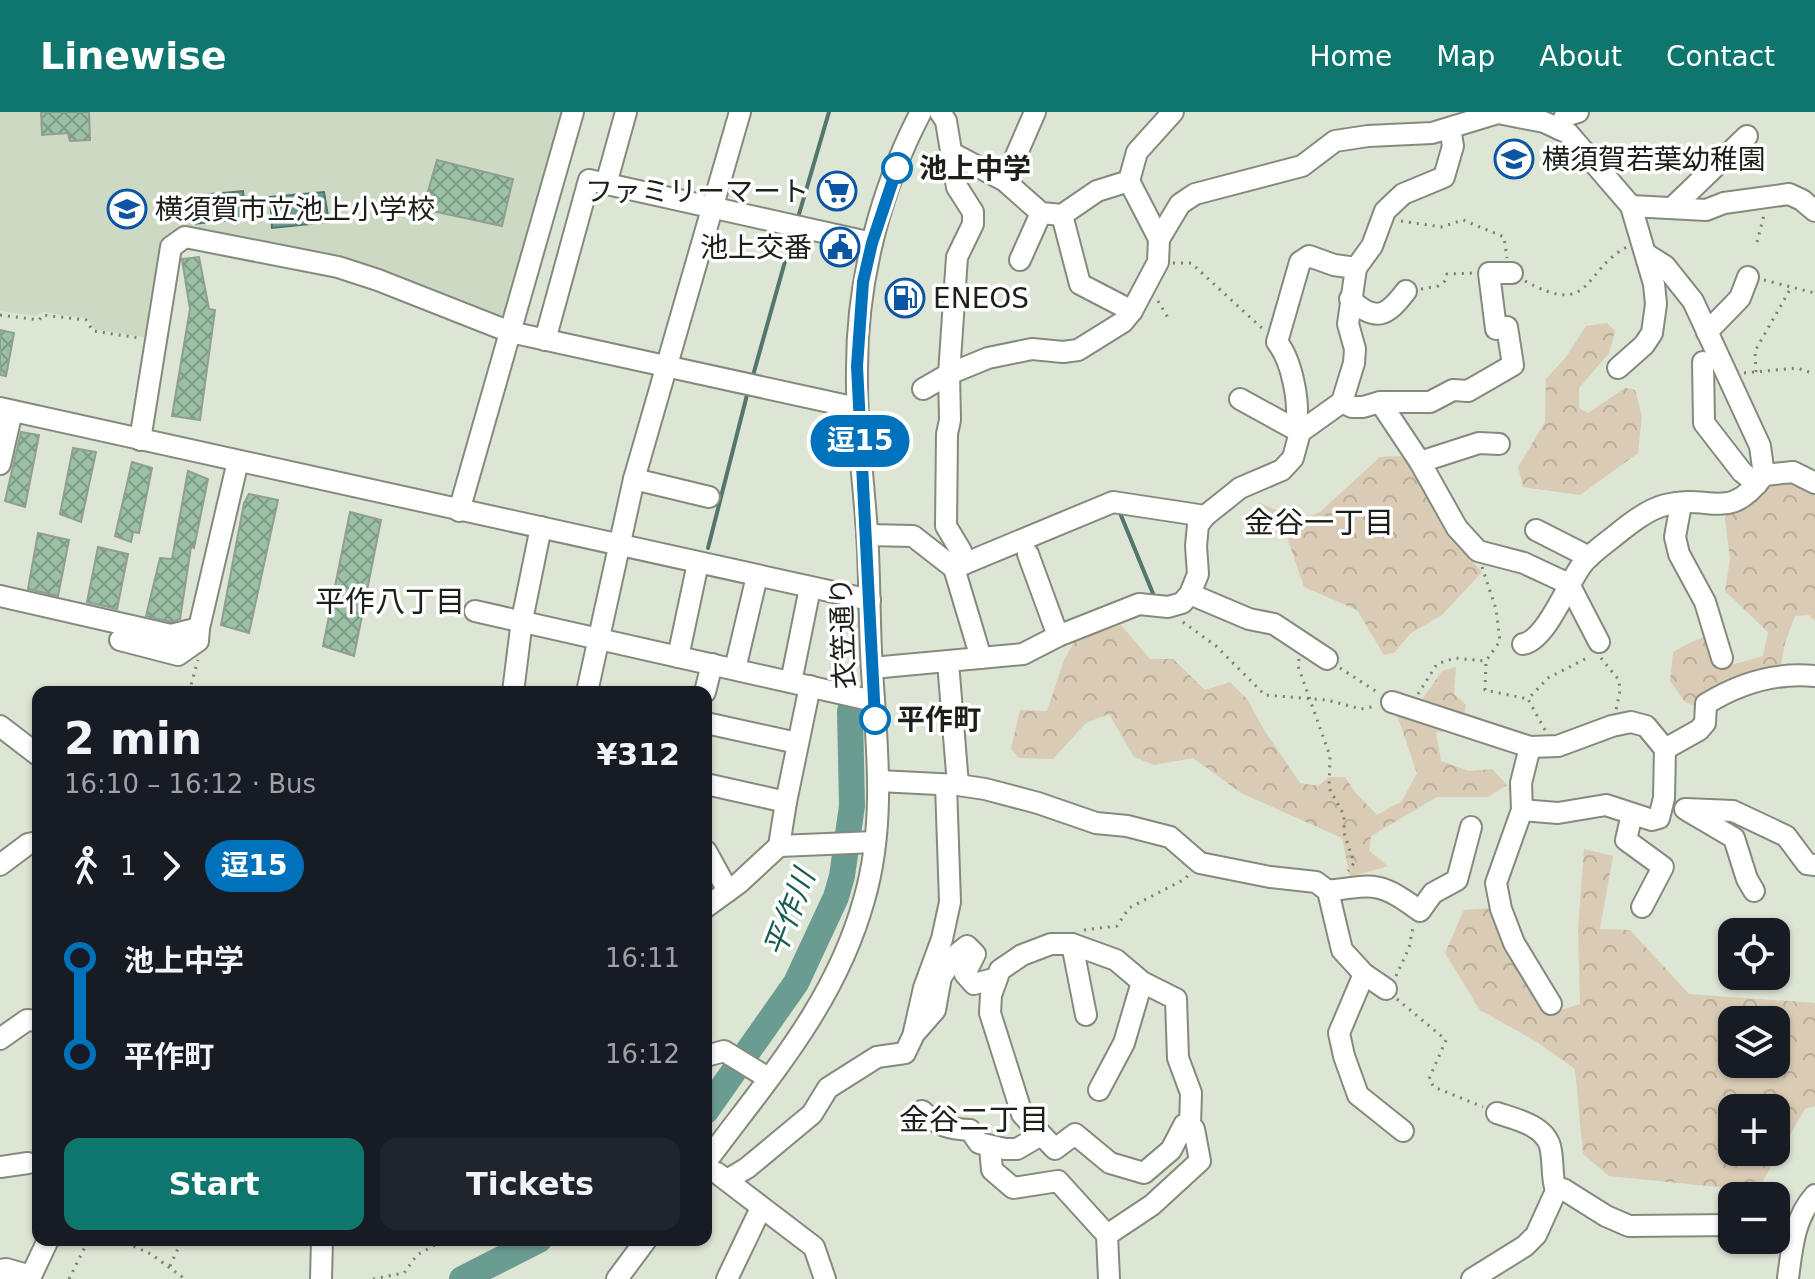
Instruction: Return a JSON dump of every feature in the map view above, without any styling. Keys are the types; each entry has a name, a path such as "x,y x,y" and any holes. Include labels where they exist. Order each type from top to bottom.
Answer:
{"street":[{"path":"459,511 573,112"},
{"path":"606,184 626,112"},
{"path":"588,686 634,479 740,112"},
{"name":"衣笠通り","path":"712,1156 826,996 849,948 865,896 875,842 879,781 867,535 857,408 860,321 863,282 872,243 890,185 921,112"},
{"path":"940,112 946,121 957,187 973,212 973,224 957,257 949,374 946,526 961,551 959,566 981,658"},
{"path":"1005,181 1035,112"},
{"path":"1159,239 1129,181 1137,152 1173,112"},
{"path":"1559,129 1565,116 1578,112"},
{"path":"923,389 988,358 1032,349 1078,350 1123,322 1158,262 1159,239 1180,204 1195,194 1302,166 1335,141 1368,136 1418,135 1498,113 1544,122 1568,133 1631,206 1654,284 1656,304 1652,333 1644,345 1618,368"},
{"path":"1298,430 1342,402 1354,363 1355,349 1348,324 1356,268 1372,246 1385,211 1403,194 1444,177 1453,146 1450,128"},
{"path":"1673,207 1747,136"},
{"path":"952,153 1005,181 1041,213 1062,215 1097,191 1129,181"},
{"path":"545,340 589,180 872,243"},
{"path":"1631,206 1706,210 1724,203 1789,194 1815,211"},
{"path":"1020,260 1041,213"},
{"path":"1062,215 1080,284 1132,311"},
{"path":"140,440 171,247 185,237 338,267 510,332 857,408"},
{"path":"1523,644 1532,642 1542,631 1569,584 1589,557 1611,539 1655,509 1668,504 1737,502 1749,494 1760,479 1760,446 1693,301 1679,281 1643,247"},
{"path":"872,668 1023,654 1058,636 1139,604 1168,607 1182,603 1190,594 1198,574 1198,525 1240,488 1282,470 1293,458 1298,416 1287,355 1277,342 1300,262 1309,256 1334,265 1356,268"},
{"path":"1342,402 1352,407 1363,407 1380,402 1430,402 1453,390 1468,391 1513,365 1507,327 1496,329 1489,273 1512,273"},
{"path":"1707,332 1740,298 1748,277"},
{"path":"1350,299 1369,314 1383,314 1394,307 1406,291"},
{"path":"1703,362 1704,423 1742,472 1760,479 1793,472 1815,483"},
{"path":"1240,399 1298,430"},
{"path":"1380,402 1420,462 1457,528 1482,552 1524,563 1569,584 1599,642"},
{"path":"0,464 6,410 870,600"},
{"path":"1420,462 1479,443 1499,444"},
{"path":"120,640 178,655 199,634 238,461"},
{"path":"634,479 709,497"},
{"path":"959,566 1113,502 1205,516"},
{"path":"1681,504 1675,537 1679,554 1705,602 1722,658"},
{"path":"514,686 522,620 541,527"},
{"path":"1536,530 1589,557"},
{"path":"867,535 913,536 959,566"},
{"path":"1028,554 1058,636"},
{"path":"678,657 698,563"},
{"path":"735,669 757,576"},
{"path":"779,846 797,743 810,588"},
{"path":"1190,594 1249,619 1274,624 1327,659"},
{"path":"0,596 171,635 199,634"},
{"path":"475,611 874,701"},
{"path":"727,1180 747,1168 812,1114 828,1088 877,1057 905,1053 914,1034 924,988 942,939 950,902 952,785 948,662"},
{"path":"706,686 712,664"},
{"path":"1665,749 1699,730 1705,723 1706,704 1731,688 1789,673 1815,676"},
{"path":"1402,705 1537,747 1558,746 1631,722 1646,726 1665,749 1664,798 1659,818 1652,820 1606,805 1558,813 1522,810"},
{"path":"712,724 797,743"},
{"path":"1,729 32,751"},
{"path":"1537,747 1521,783 1522,810 1496,883 1501,909 1514,943 1551,1004"},
{"path":"879,781 952,785 1038,803 1096,823 1127,826 1170,837 1200,863 1270,877 1316,882 1328,891 1342,950 1364,974 1386,989"},
{"path":"712,785 786,802"},
{"path":"1664,798 1734,838 1754,891"},
{"path":"1685,809 1733,811 1786,836 1807,864 1815,865"},
{"path":"1632,814 1626,840 1663,867 1642,907"},
{"path":"1328,891 1370,885 1385,887 1420,911 1433,893 1457,880 1471,827"},
{"path":"712,903 779,846 875,842"},
{"path":"0,865 32,843"},
{"path":"712,862 728,891"},
{"path":"1107,1235 1152,1205 1200,1161 1194,1129 1190,1125 1191,1093 1178,1058 1176,999 1142,982 1116,960 1072,944 1051,944 1022,955 1000,970 991,995 990,1013 1022,1114 1055,1149 1075,1134 1110,1163 1144,1173 1171,1150 1184,1125 1190,1125"},
{"path":"1072,944 1086,1015"},
{"path":"914,1034 935,1010 941,977 957,954 967,946 975,954 965,974 974,984 997,978"},
{"path":"1364,974 1339,1033 1344,1056 1358,1095 1403,1131"},
{"path":"1099,1090 1124,1043 1142,982"},
{"path":"0,1039 27,1020 32,1020"},
{"path":"712,1054 724,1051 768,1078"},
{"path":"922,1111 936,1125 970,1130 979,1143 990,1147 1017,1149 1041,1135"},
{"path":"1472,1279 1525,1246 1536,1235 1556,1191 1550,1146 1544,1134 1531,1125 1497,1113"},
{"path":"990,1147 992,1170 1013,1188 1058,1181 1107,1235 1109,1279"},
{"path":"0,1167 28,1163"},
{"path":"712,1169 814,1247 825,1279"},
{"path":"1556,1191 1563,1189 1606,1216 1629,1226 1718,1225"},
{"path":"1790,1226 1815,1195"},
{"path":"727,1279 761,1208"},
{"path":"0,1270 34,1277 46,1246"},
{"path":"321,1279 322,1246"},
{"path":"617,1279 642,1246"},
{"path":"1786,1254 1787,1279"}],"path":[{"path":"1757,242 1768,196"},
{"path":"1382,218 1441,227 1463,220 1474,223 1504,237 1512,273 1530,284 1559,294 1575,294 1586,289 1614,253 1643,247"},
{"path":"1158,262 1191,263 1277,342"},
{"path":"1406,291 1438,286 1445,281 1447,274 1489,273"},
{"path":"1748,277 1815,293"},
{"path":"1756,372 1755,351 1792,286"},
{"path":"0,315 39,320 43,315 86,320 93,331 155,341"},
{"path":"1729,376 1797,368 1812,373"},
{"path":"1482,552 1482,572 1496,609 1500,641"},
{"path":"1168,607 1175,616 1216,646 1265,695 1310,699 1361,709 1402,705 1437,664 1455,658 1486,661"},
{"path":"191,686 198,662 199,634"},
{"path":"1523,644 1508,639 1500,641 1486,661 1485,690 1528,699 1546,728 1537,747"},
{"path":"1308,646 1298,666 1330,756 1329,788 1344,815 1344,833 1354,863 1343,880 1328,891"},
{"path":"1528,699 1548,678 1600,652 1601,661 1612,669 1619,680 1620,691 1612,726"},
{"path":"1327,659 1402,705"},
{"path":"1072,944 1086,928 1117,926 1129,908 1185,879 1200,863"},
{"path":"1420,911 1401,969 1386,989 1446,1040 1429,1079 1434,1087 1497,1113"},
{"path":"69,1279 86,1246"},
{"path":"133,1246 151,1254 185,1279"},
{"path":"170,1266 179,1246"},
{"path":"373,1279 404,1273 417,1255 433,1246"}],"shaded area":[{"path":"0,112 563,112 504,315 497,318 258,248 175,232 166,243 150,338 95,330 88,319 44,312 35,316 0,311"}],"green space":[{"path":"1607,323 1615,331 1609,353 1579,388 1579,408 1588,413 1625,388 1635,390 1642,416 1638,453 1580,495 1523,487 1518,467 1545,422 1546,379 1566,357 1586,326"},
{"path":"1401,456 1482,572 1442,615 1411,633 1394,653 1384,655 1357,610 1304,587 1287,537 1257,524 1259,503 1301,520 1320,512 1380,457"},
{"path":"1775,474 1815,484 1815,621 1809,615 1795,616 1785,643 1780,670 1698,707 1685,702 1670,681 1673,652 1709,635 1728,666 1763,656 1768,632 1725,591 1730,559 1725,519 1740,484"},
{"path":"1121,625 1150,659 1173,659 1205,690 1230,682 1247,699 1300,783 1318,786 1329,777 1345,777 1377,815 1402,801 1417,773 1396,712 1414,711 1442,671 1456,667 1454,694 1466,705 1461,730 1436,732 1441,761 1469,771 1492,769 1507,785 1488,797 1437,797 1371,836 1369,851 1388,866 1350,877 1342,838 1241,793 1193,758 1154,765 1134,757 1109,714 1086,723 1053,759 1019,758 1011,749 1020,710 1047,711 1064,660 1075,640"},
{"path":"1584,849 1613,856 1600,929 1630,930 1689,994 1815,1003 1815,1106 1805,1109 1790,1135 1790,1094 1718,1094 1718,1166 1772,1166 1762,1182 1718,1182 1718,1187 1609,1176 1583,1154 1575,1069 1537,1042 1480,1010 1445,953 1464,910 1491,908 1551,1013 1580,1004 1578,930"}],"water":[{"path":"243,191 246,219 192,224 190,196"},
{"path":"324,192 329,222 272,228 270,197"}],"building":[{"path":"41,112 89,112 90,140 70,141 68,133 42,135"},
{"path":"437,160 513,179 502,226 423,209"},
{"path":"199,257 209,309 215,310 200,420 172,416 190,309 182,259"},
{"path":"0,330 14,333 6,376 0,375"},
{"path":"21,432 39,435 25,507 5,501"},
{"path":"73,448 96,452 81,522 60,514"},
{"path":"132,462 152,468 139,533 133,532 131,542 115,536"},
{"path":"188,471 208,479 194,548 191,547 180,619 171,622 146,616 160,558 172,559"},
{"path":"249,494 278,500 249,633 221,625 244,503"},
{"path":"350,512 381,520 354,656 323,646"},
{"path":"38,533 69,540 58,596 28,589"},
{"path":"98,547 128,554 117,609 87,602"}],"waterway":[{"path":"797,221 829,112"},
{"path":"752,379 793,233"},
{"path":"708,548 748,391"},
{"path":"1116,511 1120,513 1154,596"},
{"name":"平作川","path":"712,1102 796,983 836,897 852,806 850,711"},
{"name":"平作川","path":"462,1279 527,1246"}],"bus line":[{"name":"逗15","path":"875,719 857,366 863,282 872,243 897,168"}],"place":[{"name":"横須賀若葉幼稚園","path":"1514,159"},
{"name":"池上中学","path":"897,168"},
{"name":"ファミリーマート","path":"837,191"},
{"name":"横須賀市立池上小学校","path":"127,209"},
{"name":"池上交番","path":"840,247"},
{"name":"ENEOS","path":"905,298"},
{"name":"平作町","path":"875,719"}],"district":[{"name":"金谷一丁目","path":"1319,522"},
{"name":"平作八丁目","path":"390,601"},
{"name":"金谷二丁目","path":"974,1119"}]}
